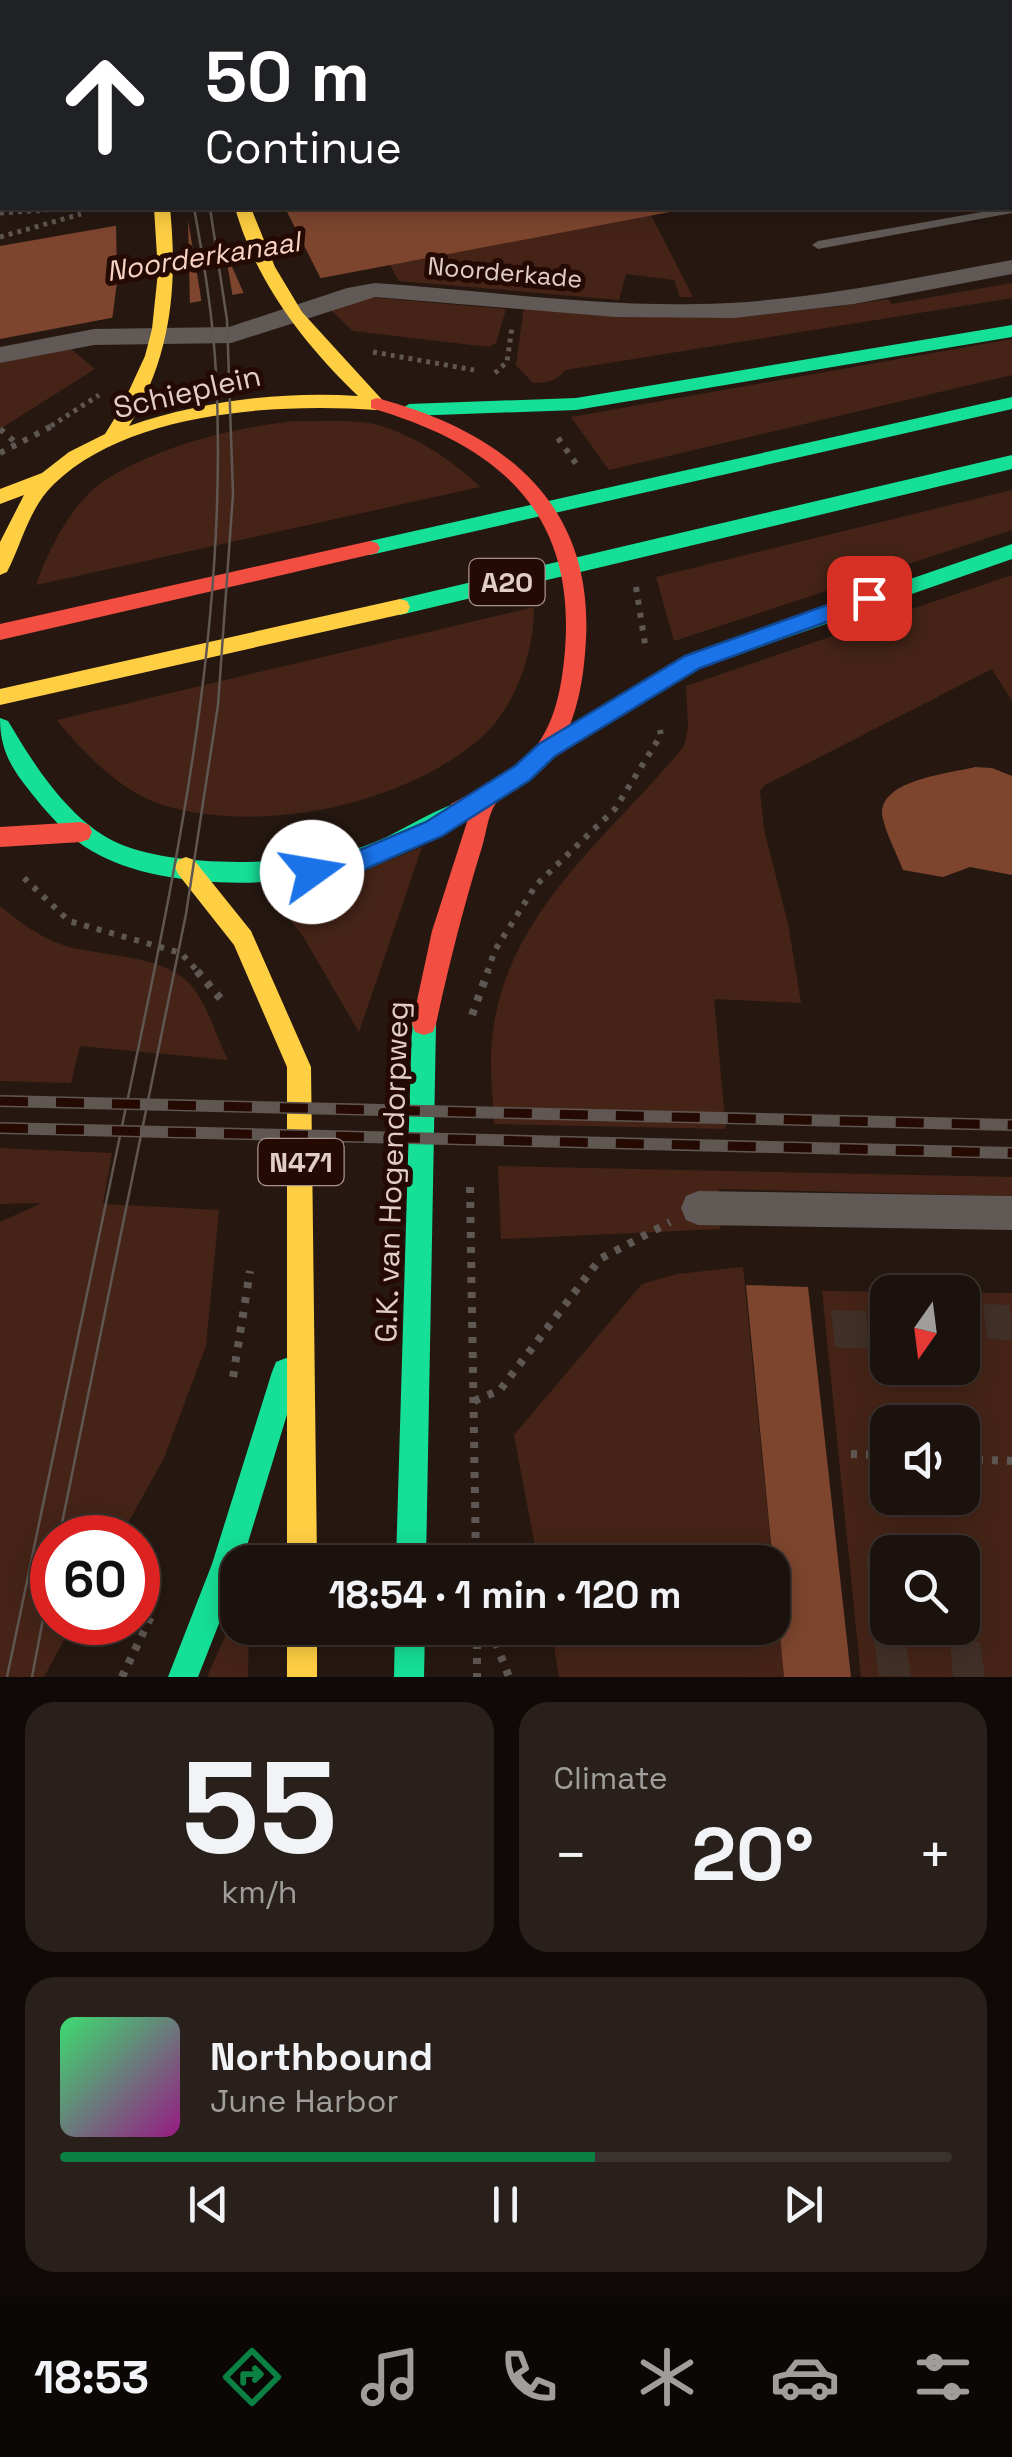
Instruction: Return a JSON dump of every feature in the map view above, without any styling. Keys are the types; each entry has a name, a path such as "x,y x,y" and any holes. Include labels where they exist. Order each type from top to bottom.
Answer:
{"main road":[{"path":"112,438 128,416 164,336 169,265 162,210"},
{"path":"243,210 286,311 299,330 377,404"},
{"path":"410,410 576,404 1012,331"},
{"name":"Schieplein","path":"0,566 21,516 48,478 112,438 220,408 263,402 377,404 410,410 460,435 502,463 554,522 570,557 577,595 575,674 565,711 547,750 522,773 434,829 356,863 312,872 186,867 142,859 81,832 31,773 0,727"},
{"name":"A20","path":"0,632 1012,403"},
{"name":"A20","path":"0,696 707,537 1012,462"},
{"path":"0,497 48,478"},
{"path":"547,750 693,662 1012,551"},
{"name":"G.K. van Hogendorpweg","path":"412,1545 424,1011 448,917 488,792"},
{"path":"0,837 81,832"},
{"name":"N471","path":"186,867 243,938 299,1067 302,1545"},
{"path":"182,1677 212,1612 245,1517 303,1316"},
{"path":"302,1645 302,1677"},
{"path":"409,1677 410,1645"}],"street":[{"name":"Noorderkade","path":"0,354 94,337 220,337 375,290 610,308 722,311 811,304 1012,267"},
{"path":"698,1208 1012,1213"}],"lane":[{"path":"818,245 1012,210"}],"path":[{"path":"0,213 80,210"},
{"path":"0,237 80,210"},
{"path":"494,374 507,362 512,325"},
{"path":"368,350 503,378"},
{"path":"0,452 58,423 102,392"},
{"path":"0,429 16,443"},
{"path":"471,1017 495,950 536,886 614,809 661,735 650,687 642,620"},
{"path":"12,864 69,921 181,953 234,1013"},
{"path":"470,1168 476,1545"},
{"path":"474,1401 500,1390 600,1259 698,1208"},
{"path":"851,1454 870,1455"},
{"path":"980,1459 1012,1461"},
{"path":"477,1645 477,1677"},
{"path":"497,1645 509,1677"}],"shaded area":[{"path":"651,215 693,297 680,297 674,280 626,274 619,300 399,281 389,263"},
{"path":"1012,283 1012,298 565,370 543,383 533,383 516,365 524,307 662,315 749,314 888,299 892,304"},
{"path":"355,296 506,309 496,343 489,347 353,331 322,302"},
{"path":"1012,339 1012,375 609,470 571,417"},
{"path":"71,349 95,369 0,429 0,363"},
{"path":"296,421 361,422 393,430 441,455 480,487 36,585 48,555 74,511 110,477 200,439"},
{"path":"1012,490 1012,530 674,641 656,577"},
{"path":"1012,575 1012,701 992,669 760,791 764,829 788,924 801,1003 714,999 726,1129 494,1124 492,1040 501,995 517,953 564,880 684,746 688,727 686,686"},
{"path":"534,607 531,642 521,678 504,711 481,738 412,781 330,808 243,817 163,805 134,792 105,770 57,720"},
{"path":"422,847 359,1032 304,938 273,897 360,872"},
{"path":"0,906 57,943 148,962 178,974 202,1002 228,1060 80,1046 71,1083 0,1081"},
{"path":"0,1148 112,1153 103,1204 219,1210 206,1346 164,1458 132,1515 30,1515 30,1645 61,1645 44,1677 0,1677 0,1222 42,1203 0,1204"},
{"path":"498,1166 1012,1177 1012,1196 719,1189 720,1229 501,1239"},
{"path":"743,1267 771,1545 535,1545 514,1435 642,1284 677,1274"},
{"path":"822,1291 870,1291 870,1385 980,1385 980,1293 1012,1293 1012,1677 861,1677"},
{"path":"221,1645 249,1645 248,1677 207,1677"},
{"path":"554,1645 781,1645 784,1677 559,1677"}],"water":[{"name":"Noorderkanaal","path":"206,210 680,210 0,339 0,246"},
{"path":"975,767 992,768 1012,776 1012,875 970,867 943,877 903,870 883,819 883,806 890,795 916,781"},
{"path":"746,1285 808,1287 851,1677 784,1677 781,1645 790,1645 790,1545 771,1545"}],"pier":[{"path":"178,210 286,210 322,281 245,296 225,251 233,298 202,304 188,220 190,306 112,321 117,281 116,221"}],"building":[{"path":"983,1304 1010,1305 1012,1340 987,1339"},
{"path":"831,1310 866,1311 869,1349 835,1347"},
{"path":"866,1556 870,1556 870,1594"},
{"path":"980,1642 985,1677 953,1677 950,1645"},
{"path":"875,1645 907,1645 911,1677 879,1676"}],"tram line":[{"path":"7,1677 163,925 207,651 215,559 216,373 208,290 194,210"},
{"path":"64,1515 186,914 218,705 233,494 227,320 210,210"},
{"path":"32,1677 38,1645"}],"railway":[{"path":"0,1101 1012,1125"},
{"path":"0,1128 1012,1153"}],"traffic: fast":[{"path":"409,410 576,404 1012,331"},
{"path":"370,548 1012,403"},
{"path":"400,607 1012,462"},
{"path":"547,750 693,662 1012,551"},
{"path":"0,727 31,775 71,822 99,844 150,862 241,871 307,869 365,856 459,811"},
{"path":"411,1545 424,1024"},
{"path":"183,1677 227,1564 286,1372"},
{"path":"409,1677 410,1645"}],"traffic: slow":[{"path":"112,438 143,383 161,329 166,272 162,210"},
{"path":"244,210 266,267 296,316 332,360 377,404"},
{"path":"0,567 25,509 39,488 76,456 113,438 156,423 251,405 340,401 377,404"},
{"path":"0,497 48,478"},
{"path":"0,697 400,607"},
{"path":"186,867 243,938 299,1067 302,1545"},
{"path":"302,1645 302,1677"}],"traffic: jam":[{"path":"377,404 438,424 495,458 542,505 559,532 574,573 574,668 565,710 553,737 529,769 459,811"},
{"path":"0,632 370,548"},
{"path":"424,1024 444,931 488,792"},
{"path":"0,837 81,832"}],"route":[{"path":"312,872 356,863 434,829 522,773 547,750 693,662 869,598"}]}
